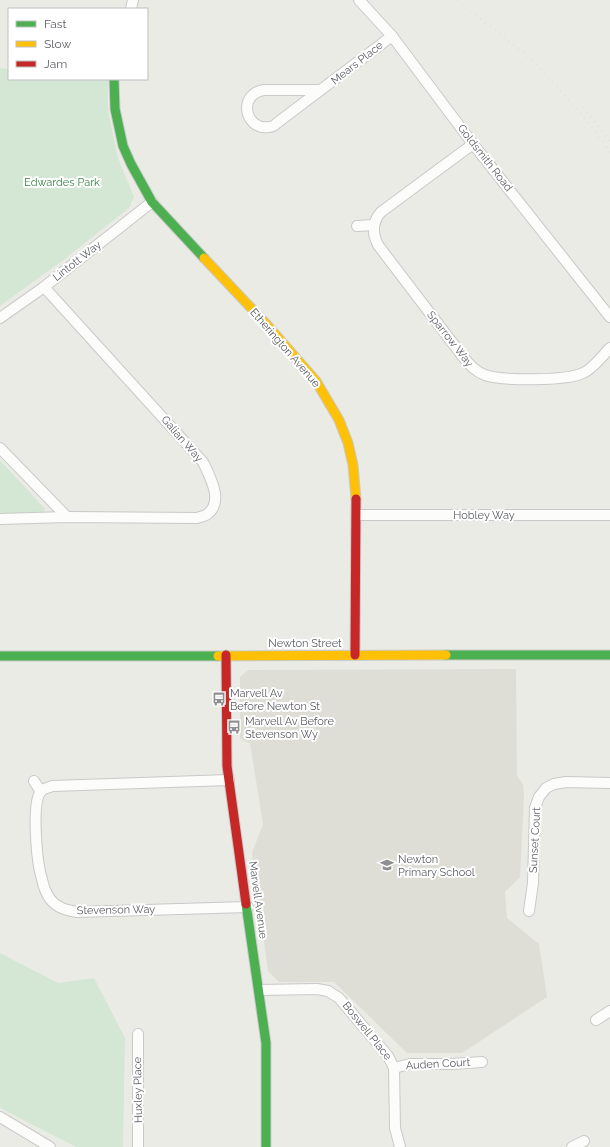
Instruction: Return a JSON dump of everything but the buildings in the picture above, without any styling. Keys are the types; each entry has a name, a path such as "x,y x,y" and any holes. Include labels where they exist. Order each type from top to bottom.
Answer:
{"street":[{"name":"Goldsmith Road","path":"359,0 392,36 474,144 610,317"},
{"name":"Mears Place","path":"321,90 257,91 250,98 247,105 247,112 255,124 261,127 269,127 277,123 321,90 392,36"},
{"name":"Etherington Avenue","path":"114,80 114,109 124,146 131,164 152,202 268,326 316,381 339,420 348,443 353,464 357,516 355,655"},
{"path":"357,226 374,225 376,218 381,212 474,144"},
{"name":"Lintott Way","path":"0,318 44,287 152,202"},
{"name":"Sparrow Way","path":"374,225 375,239 378,245 474,370 496,378 516,379 583,374 590,369 610,348"},
{"name":"Galian Way","path":"0,519 67,517 197,518 206,515 215,505 216,498 209,474 203,462 196,453 44,287"},
{"path":"0,448 67,517"},
{"name":"Hobley Way","path":"357,516 610,515"},
{"name":"Newton Street","path":"0,656 610,655"},
{"name":"Marvell Avenue","path":"226,656 226,748 229,780 266,1043 266,1147"},
{"path":"34,781 41,792 52,786 229,780"},
{"name":"Sunset Court","path":"529,911 533,883 535,808 539,797 546,788 554,784 566,782 610,783"},
{"name":"Stevenson Way","path":"41,792 36,810 38,863 42,880 49,897 59,907 76,912 248,908"},
{"name":"Boswell Place","path":"259,990 317,989 328,991 339,998 388,1056 394,1068 396,1128 400,1147"},
{"path":"596,1020 610,1011"},
{"name":"Huxley Place","path":"138,1034 138,1147"},
{"name":"Auden Court","path":"394,1068 410,1064 482,1062"},
{"path":"0,1117 50,1147"},
{"path":"572,1147 584,1141"}],"shaded area":[{"name":"Newton Primary School","path":"516,669 517,776 523,784 524,797 520,877 505,892 507,918 539,944 547,997 462,1053 407,1053 334,982 279,982 268,971 252,853 263,824 250,743 240,738 240,677 248,670"}],"green space":[{"name":"Edwardes Park","path":"0,68 8,69 8,80 108,80 108,111 118,158 134,197 129,208 62,261 0,306"},
{"path":"0,460 45,509 44,515 0,514"},
{"path":"0,953 58,983 94,978 125,1038 123,1147 76,1147 0,1108"}],"railway":[{"path":"457,0 529,57 582,114 610,152"},
{"path":"583,107 610,142"}],"traffic: fast":[{"path":"114,80 115,109 123,146 131,164 152,202 204,258"},
{"path":"446,655 610,655"},
{"path":"0,656 218,656"},
{"path":"246,904 266,1043 266,1147"}],"traffic: slow":[{"path":"204,258 268,326 316,381 339,420 348,443 353,465 356,499"},
{"path":"218,656 446,655"}],"traffic: jam":[{"path":"355,655 356,499"},
{"path":"226,655 227,766 246,904"}],"place":[{"name":"Marvell Av Before Newton St","path":"219,699"},
{"name":"Marvell Av Before Stevenson Wy","path":"234,727"},
{"name":"Newton Primary School","path":"387,865"}]}
